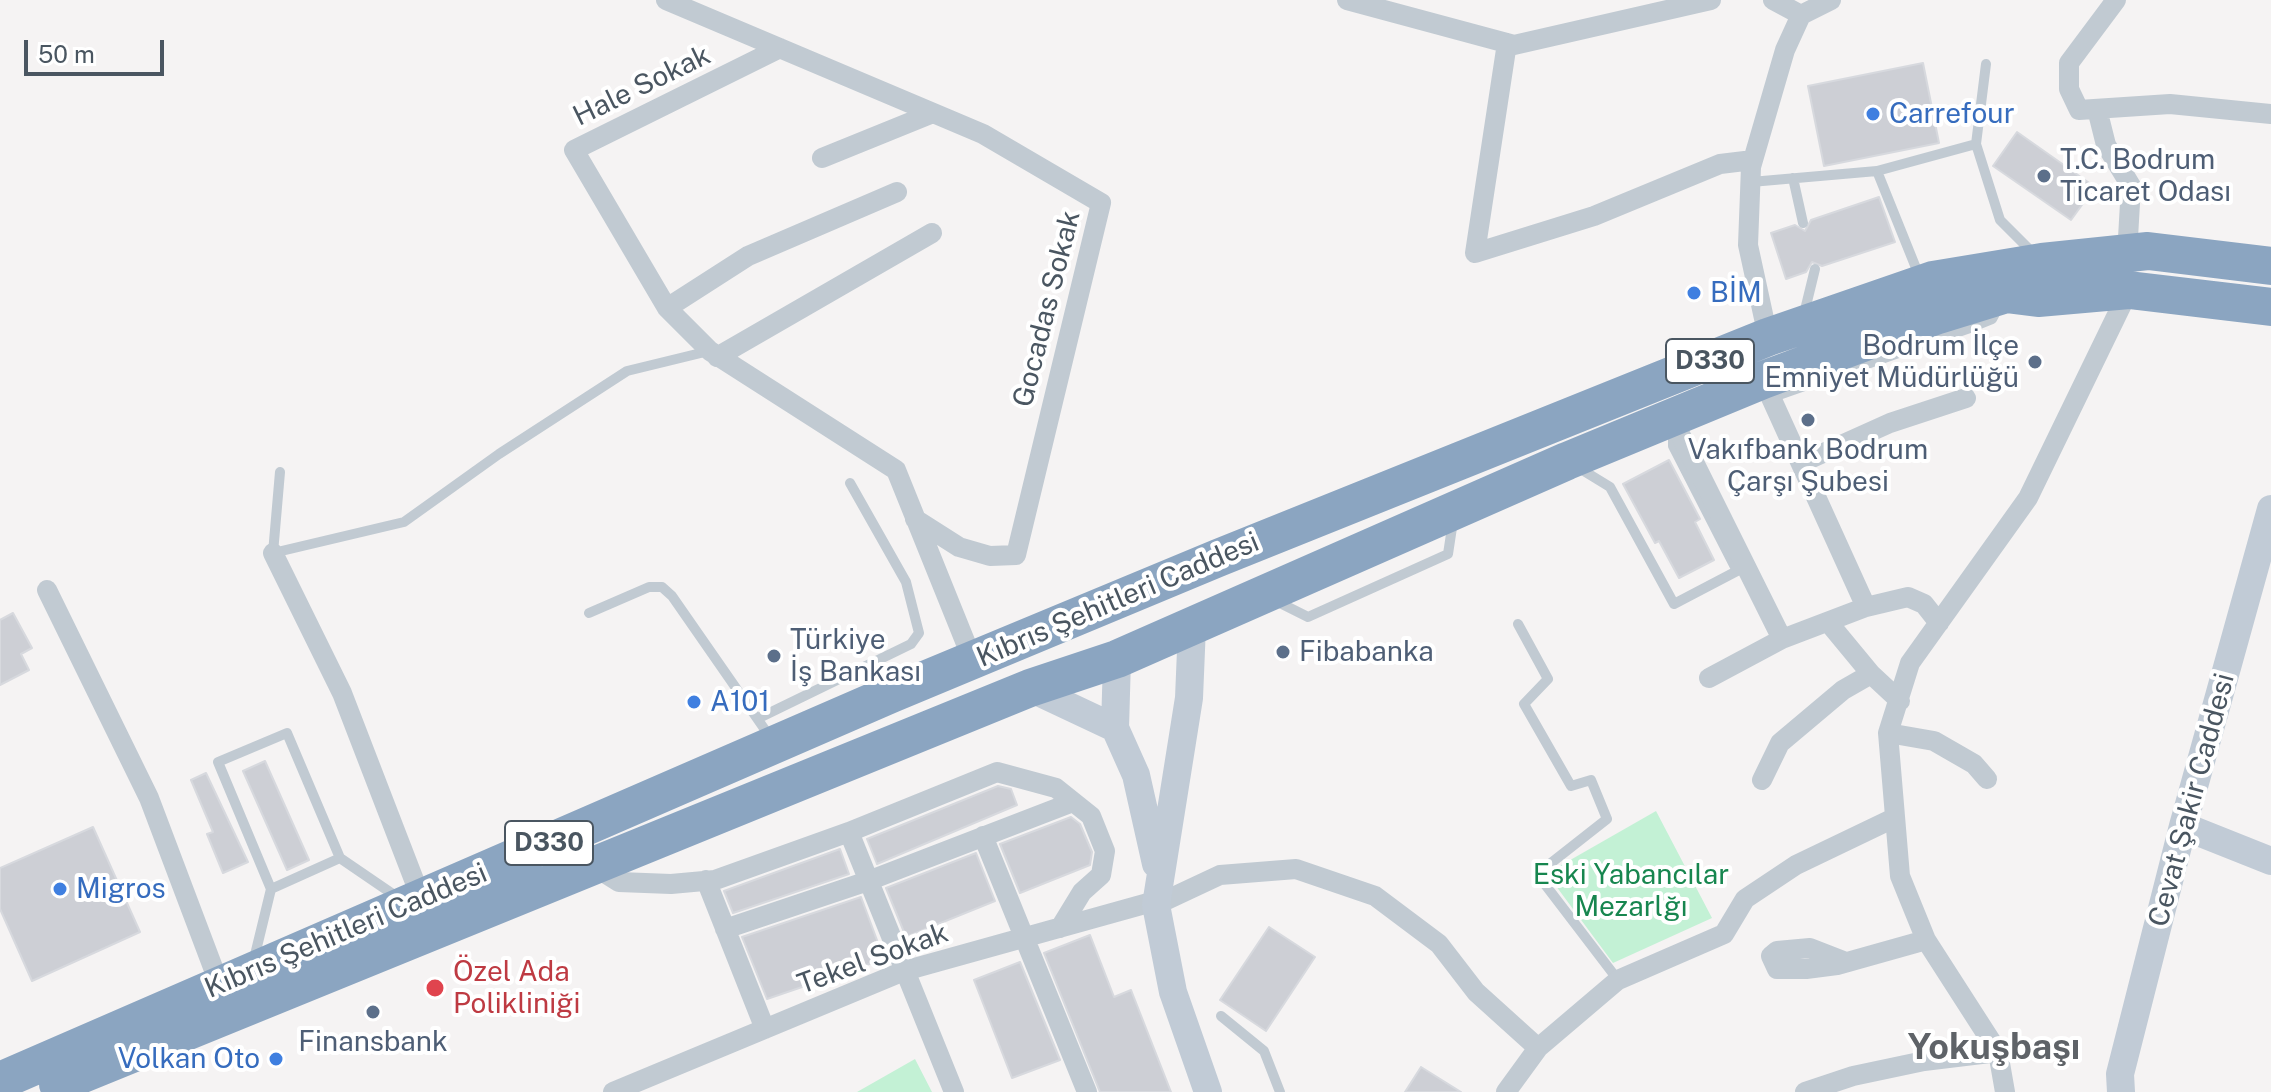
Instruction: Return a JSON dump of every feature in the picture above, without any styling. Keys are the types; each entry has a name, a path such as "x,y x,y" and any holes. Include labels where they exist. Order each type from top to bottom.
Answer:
{"highway":[{"name":"Kıbrıs Şehitleri Caddesi","path":"40,1092 79,1080 592,865 1030,688 1117,659 1567,461 1768,388 2006,294 2038,298 2128,273 2148,251 2271,266"},
{"name":"Kıbrıs Şehitleri Caddesi","path":"0,1081 414,901 767,732 973,661 1784,332 1922,284 2042,262 2128,273 2271,307"},
{"path":"1174,577 1192,626"},
{"path":"1100,609 1117,659"}],"main road":[{"name":"Cevat Şakir Caddesi","path":"2121,1092 2120,1074 2183,826 2271,509"},
{"path":"1158,895 1189,698 1192,626"},
{"path":"1117,659 1115,728 1136,775 1173,992 1208,1092"},
{"path":"1030,688 1115,728"},
{"path":"2183,826 2271,861"}],"street":[{"name":"Gocadas Sokak","path":"666,0 983,134 1101,203 1016,555 990,556 959,547 915,519"},
{"path":"1347,0 1514,45 1711,0"},
{"path":"1773,0 1801,15"},
{"path":"1784,332 1748,245 1753,160 1785,50 1801,15 1831,0"},
{"path":"2116,0 2069,63 2069,89 2079,110 2170,104 2271,114"},
{"path":"1507,43 1475,253 1594,216 1720,164 1753,160"},
{"name":"Hale Sokak","path":"780,48 574,150 667,308 714,354 896,470 973,661"},
{"path":"2005,1092 1998,1052 1926,940 1900,876 1888,733 1910,663 2028,498 2128,273 2131,186 2106,145 2097,109"},
{"path":"822,158 933,113"},
{"path":"667,308 748,256 897,192"},
{"path":"714,354 932,233"},
{"path":"1768,388 1866,607"},
{"path":"1801,463 1890,423 1966,398"},
{"path":"1673,420 1782,639"},
{"path":"273,553 342,693 414,901"},
{"path":"47,590 235,979"},
{"path":"1709,678 1782,639 1866,607 1908,597 1924,604 1939,623"},
{"path":"1828,622 1871,674 1900,701"},
{"path":"1762,780 1780,743 1843,690 1871,674"},
{"path":"1888,733 1934,741 1974,764 1987,779"},
{"path":"592,865 619,882 671,884 706,880 849,832 997,772 1056,788 1091,816 1105,851 1101,875 1082,892 1060,928"},
{"path":"725,929 868,881 1073,802"},
{"path":"1506,1092 1538,1048 1618,980 1724,934 1740,906 1758,890 1796,865 1894,818"},
{"path":"849,832 954,1092"},
{"path":"983,836 1026,938 1082,1090"},
{"name":"Tekel Sokak","path":"613,1092 904,971 1060,928 1220,875 1296,869 1375,896 1439,944 1476,992 1538,1048"},
{"path":"706,880 765,1029"},
{"path":"1846,962 1926,940"},
{"path":"1805,1092 1867,1073 1998,1052"}],"lane":[{"path":"1986,64 1976,144 2000,220 2042,262"},
{"path":"1751,182 1877,171 1976,144"},
{"path":"1877,171 1922,284"},
{"path":"1793,178 1803,223"},
{"path":"1784,332 1815,269"},
{"path":"280,472 273,553 404,522 499,454 627,371 714,354"},
{"path":"1567,461 1610,487 1674,604 1737,571 1673,446 1673,420"},
{"path":"589,613 649,587 662,587 672,596 767,732 911,644 919,633 906,582 850,483"},
{"path":"1518,624 1548,679 1524,704 1571,786 1591,780 1607,819 1537,874 1618,980"},
{"path":"271,889 218,762 287,733 340,858 414,901"},
{"path":"235,979 271,889 340,858"},
{"path":"1221,1016 1264,1051 1280,1092"}],"green space":[{"name":"Eski Yabancılar Mezarlğı","path":"1656,811 1712,918 1613,963 1553,882 1558,867"},
{"path":"915,1059 932,1092 857,1092"}],"building":[{"name":"Carrefour","path":"1923,63 1939,143 1824,166 1808,86"},
{"name":"T.C. Bodrum Ticaret Odası","path":"2017,132 2095,187 2071,220 1993,166"},
{"path":"1879,197 1895,242 1822,266 1812,262 1806,272 1786,279 1771,233 1795,225 1805,231 1811,220"},
{"path":"1669,460 1700,519 1695,522 1714,560 1679,578 1659,541 1655,543 1623,484"},
{"path":"13,613 32,648 21,654 29,670 0,685 0,620"},
{"path":"265,761 309,860 287,870 243,771"},
{"path":"206,773 248,862 223,873 207,834 213,832 191,780"},
{"path":"998,786 1011,789 1017,805 877,864 867,839"},
{"path":"1071,817 1080,824 1092,852 1090,865 1020,893 1000,844"},
{"name":"Migros","path":"93,827 140,932 32,981 0,909 0,868"},
{"path":"840,849 849,874 733,913 724,891"},
{"path":"976,853 995,901 906,937 886,888"},
{"path":"861,897 884,959 767,999 742,937"},
{"path":"1269,927 1315,957 1266,1031 1220,1000"},
{"path":"1090,935 1114,997 1131,990 1171,1092 1100,1092 1044,953"},
{"path":"1020,962 1060,1060 1012,1078 974,980"},
{"path":"1421,1067 1461,1092 1405,1092"}],"place":[{"name":"Carrefour","path":"1873,114"},
{"name":"T.C. Bodrum Ticaret Odası","path":"2044,176"},
{"name":"BİM","path":"1694,293"},
{"name":"Bodrum İlçe Emniyet Müdürlüğü","path":"2035,362"},
{"name":"Vakıfbank Bodrum Çarşı Şubesi","path":"1808,420"},
{"name":"Fibabanka","path":"1283,652"},
{"name":"Türkiye İş Bankası","path":"774,656"},
{"name":"A101","path":"694,702"},
{"name":"Migros","path":"60,889"},
{"name":"Özel Ada Polikliniği","path":"435,988"},
{"name":"Finansbank","path":"373,1012"},
{"name":"Volkan Oto","path":"276,1059"}],"district":[{"name":"Yokuşbaşı","path":"1994,1048"}]}
